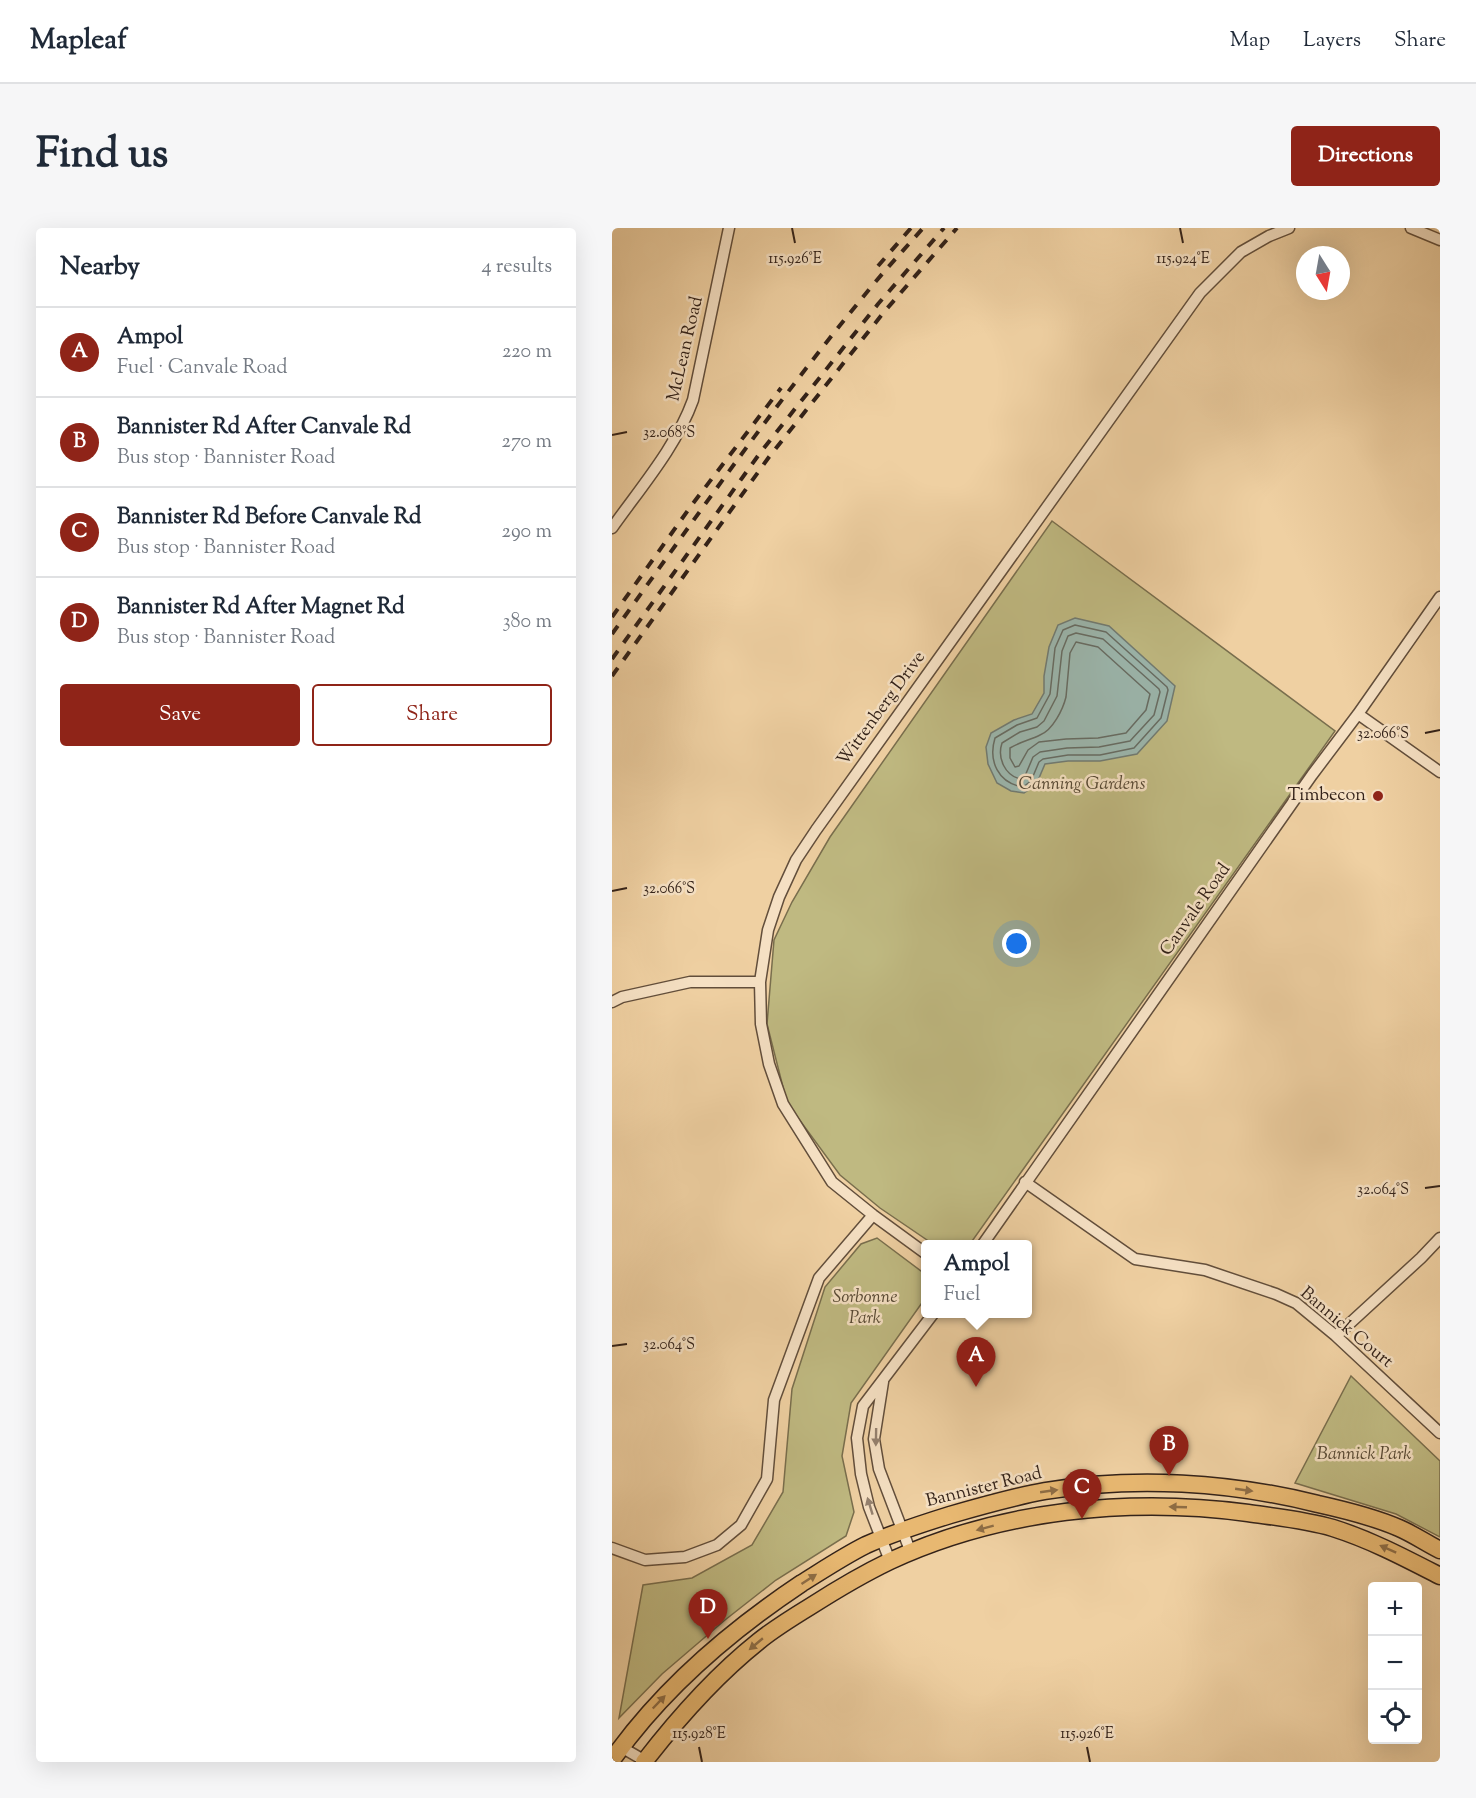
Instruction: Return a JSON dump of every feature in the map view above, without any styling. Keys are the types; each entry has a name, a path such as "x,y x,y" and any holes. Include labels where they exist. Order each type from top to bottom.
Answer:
{"main road":[{"name":"Bannister Road","path":"617,1754 652,1709 681,1679 749,1621 825,1569 851,1553 903,1530 992,1503 1047,1491 1108,1485 1211,1485 1286,1496 1338,1509 1399,1528 1440,1550"},
{"path":"645,1762 697,1698 759,1641 824,1598 890,1561 937,1542 999,1524 1067,1512 1107,1508 1159,1506 1209,1508 1282,1518 1332,1528 1389,1549 1440,1576"}],"street":[{"name":"McLean Road","path":"612,528 677,436 686,419 693,400 729,228"},
{"name":"Wittenberg Drive","path":"921,1250 832,1182 783,1104 768,1064 761,1024 760,982 768,930 778,897 796,860 816,830 1200,293 1241,252 1289,228"},
{"path":"1411,228 1440,240"},
{"name":"Canvale Road","path":"986,1240 1312,775 1440,597"},
{"path":"1358,714 1440,772"},
{"path":"612,1002 622,997 690,982 760,982"},
{"name":"Bannick Court","path":"1025,1182 1135,1259 1204,1270 1296,1303 1336,1336 1440,1433"},
{"path":"612,1548 645,1560 685,1557 717,1545 741,1525 767,1479 774,1400 819,1278 873,1215"},
{"path":"1336,1336 1440,1238"},
{"path":"890,1561 869,1507 861,1474 857,1438 863,1406 930,1318"},
{"path":"884,1379 874,1439 879,1469 911,1552"},
{"path":"617,1754 645,1762"}],"green space":[{"name":"Canning Gardens","path":"1052,521 1335,731 973,1240 927,1240 880,1208 840,1175 787,1103 767,1024 774,940 792,902 830,837"},
{"name":"Sorbonne Park","path":"877,1238 921,1271 921,1304 851,1403 842,1456 854,1512 846,1536 776,1580 725,1620 662,1674 619,1718 643,1585 692,1578 752,1545 783,1492 792,1389 825,1287 861,1244"},
{"name":"Bannick Park","path":"1351,1376 1440,1461 1440,1537 1396,1514 1295,1483"}],"water":[{"path":"1075,618 1109,626 1175,686 1167,721 1137,754 1100,761 1045,764 1036,785 1024,793 1011,791 997,783 988,764 986,747 991,733 1014,720 1032,714 1044,693 1044,676 1049,647 1058,625"}],"railway":[{"path":"878,266 911,228"},
{"path":"612,634 798,379 870,288 923,228"},
{"path":"612,659 760,453 878,304 944,228"},
{"path":"612,676 769,457 884,312 957,228"},
{"path":"612,617 691,506 781,388"}],"place":[{"name":"Timbecon","path":"1378,796"},
{"name":"Ampol","path":"976,1387"},
{"name":"Bannister Rd After Canvale Rd","path":"1169,1476"},
{"name":"Bannister Rd Before Canvale Rd","path":"1082,1519"},
{"name":"Bannister Rd After Magnet Rd","path":"708,1639"}]}
